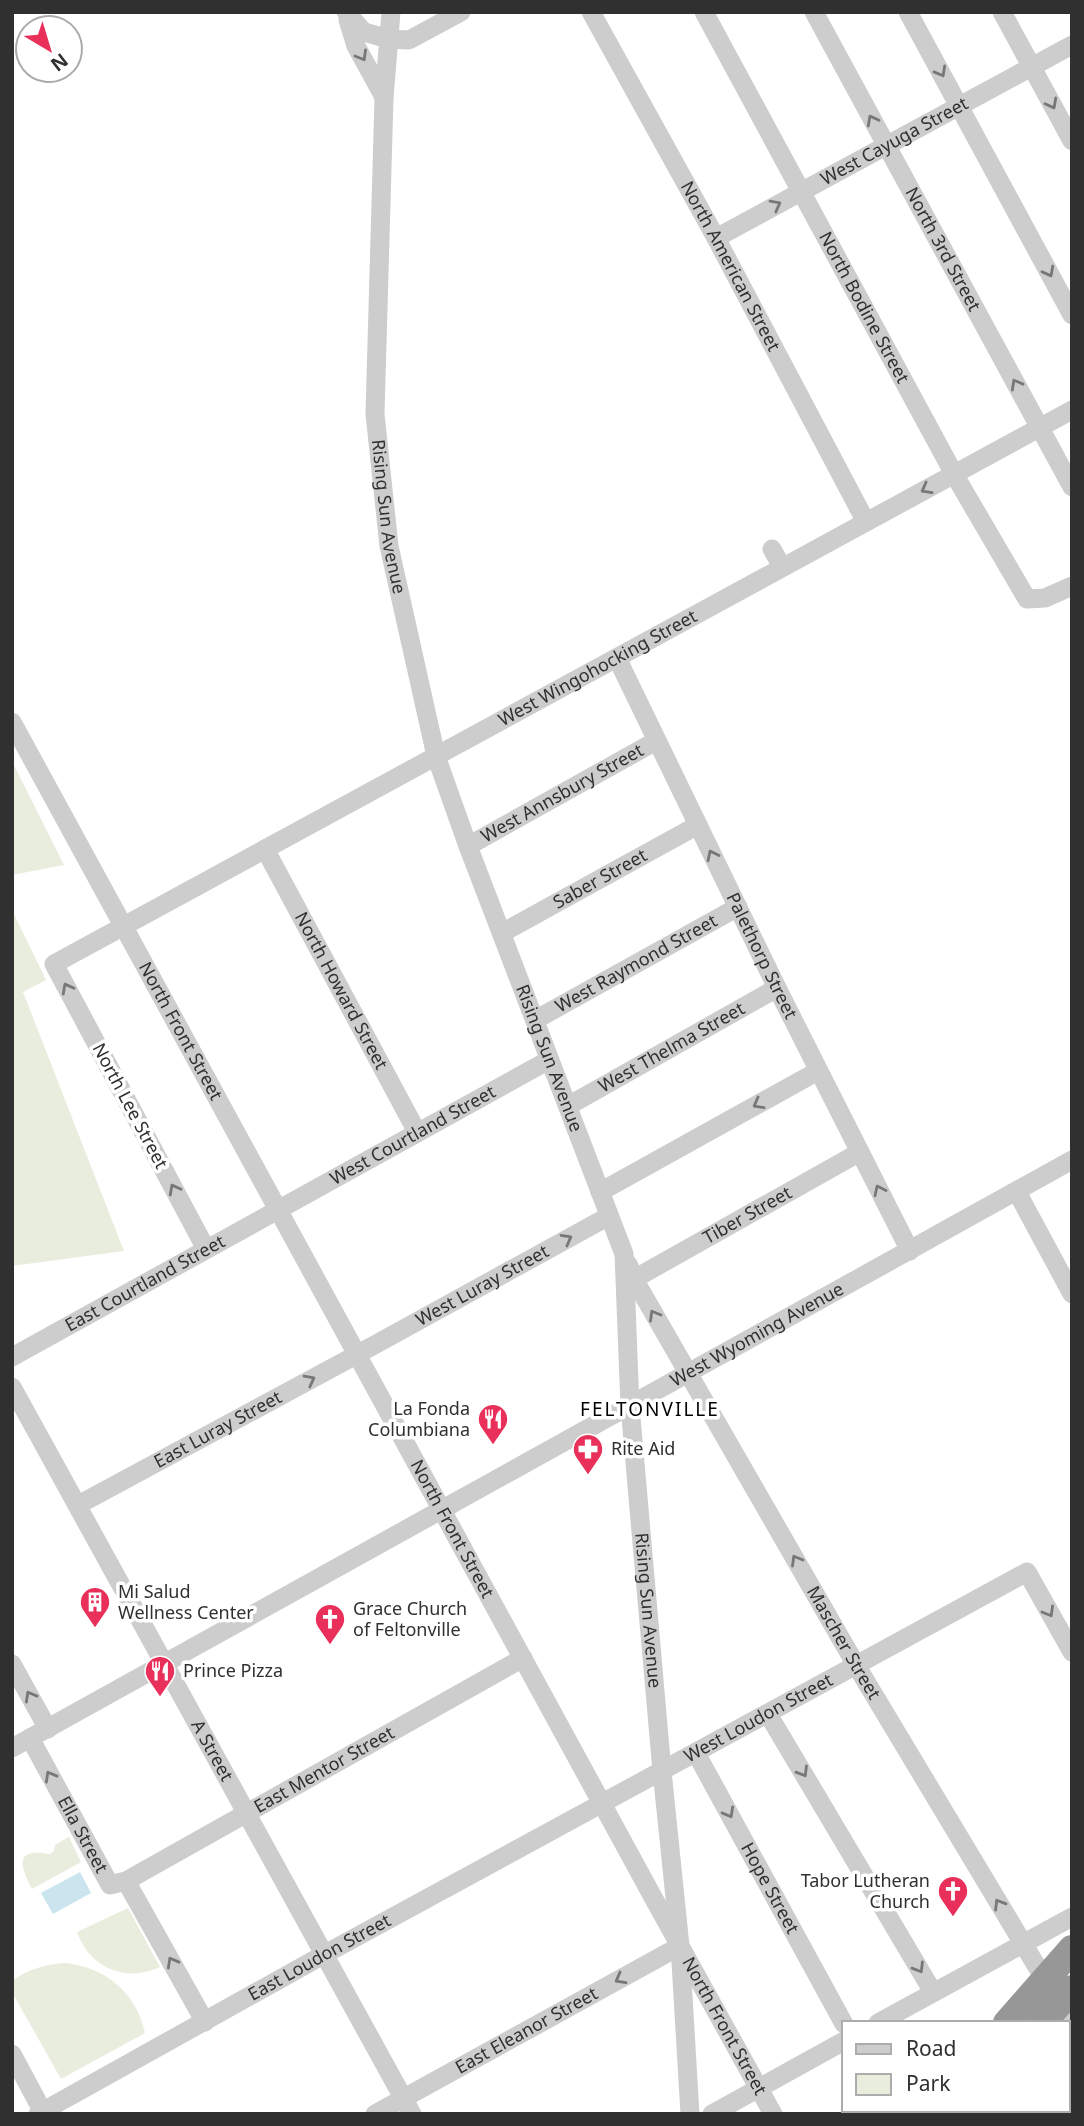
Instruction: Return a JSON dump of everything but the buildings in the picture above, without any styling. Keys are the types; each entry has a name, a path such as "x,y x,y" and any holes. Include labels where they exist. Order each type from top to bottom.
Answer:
{"highway":[{"path":"1009,2021 1072,1948"}],"street":[{"path":"346,12 364,32 389,39 409,40 461,12"},
{"path":"346,12 356,46 384,98"},
{"name":"Rising Sun Avenue","path":"391,12 384,98 375,414 389,546 436,756 624,1254 630,1406 680,1946 690,2114"},
{"name":"North American Street","path":"591,12 716,238 866,522"},
{"name":"North Bodine Street","path":"704,12 954,474 1028,599 1045,598 1072,586"},
{"name":"North 3rd Street","path":"814,12 1072,487"},
{"path":"908,12 1072,315"},
{"path":"1002,12 1072,141"},
{"name":"West Cayuga Street","path":"716,238 1072,45"},
{"name":"West Wingohocking Street","path":"54,964 1072,410"},
{"path":"772,549 782,568"},
{"name":"Palethorp Street","path":"617,658 818,1071 910,1251"},
{"name":"North Front Street","path":"12,722 773,2114"},
{"name":"West Annsbury Street","path":"468,846 656,741"},
{"name":"Saber Street","path":"502,933 698,825"},
{"name":"North Howard Street","path":"265,849 417,1132"},
{"name":"West Raymond Street","path":"535,1020 738,907"},
{"name":"North Lee Street","path":"54,964 206,1249"},
{"name":"West Thelma Street","path":"568,1107 777,988"},
{"name":"West Courtland Street","path":"278,1209 550,1060"},
{"path":"600,1192 818,1071"},
{"name":"Tiber Street","path":"634,1279 860,1152"},
{"name":"West Wyoming Avenue","path":"12,1748 1072,1160"},
{"path":"1017,1192 1072,1293"},
{"name":"East Courtland Street","path":"12,1357 278,1209"},
{"name":"West Luray Street","path":"358,1354 609,1216"},
{"name":"Mascher Street","path":"624,1254 634,1279 856,1665 1061,2010"},
{"name":"East Luray Street","path":"78,1505 358,1354"},
{"name":"A Street","path":"12,1387 408,2106"},
{"name":"West Loudon Street","path":"602,1803 1027,1572 1072,1652"},
{"name":"East Mentor Street","path":"126,1881 523,1658"},
{"path":"12,1664 48,1728"},
{"path":"768,1714 933,1992"},
{"name":"Ella Street","path":"30,1738 110,1885 126,1881 205,2022"},
{"name":"Hope Street","path":"696,1753 842,2021"},
{"name":"East Loudon Street","path":"42,2113 602,1803"},
{"path":"882,2021 1072,1917"},
{"name":"East Eleanor Street","path":"375,2114 408,2106 680,1946"},
{"path":"712,2114 842,2042"},
{"path":"12,2053 42,2113"}],"green space":[{"path":"12,762 14,765 64,865 12,875"},
{"path":"12,910 46,980 23,992 124,1251 12,1266"},
{"path":"69,1837 81,1862 32,1889 24,1872 25,1856 31,1853 50,1854 55,1845"},
{"path":"128,1908 160,1967 134,1973 110,1969 91,1955 83,1944 77,1932"},
{"path":"66,1963 94,1970 118,1985 135,2006 145,2033 61,2079 12,1992 12,1981 38,1968"}],"water":[{"path":"80,1872 91,1893 53,1914 41,1893"}],"place":[{"name":"La Fonda Columbiana","path":"493,1446"},
{"name":"Rite Aid","path":"588,1476"},
{"name":"Mi Salud Wellness Center","path":"95,1629"},
{"name":"Grace Church of Feltonville","path":"330,1646"},
{"name":"Prince Pizza","path":"160,1698"},
{"name":"Tabor Lutheran Church","path":"953,1918"}],"district":[{"name":"FELTONVILLE","path":"650,1409"}]}
